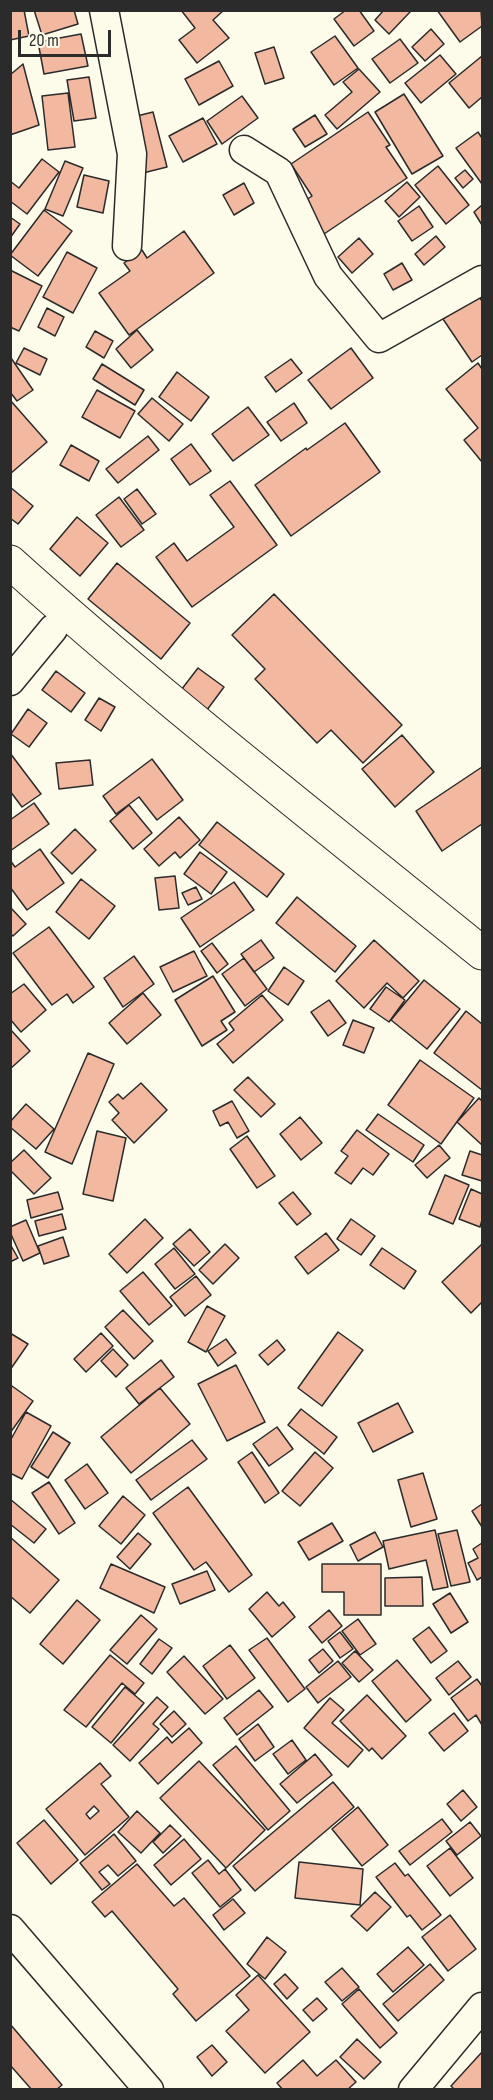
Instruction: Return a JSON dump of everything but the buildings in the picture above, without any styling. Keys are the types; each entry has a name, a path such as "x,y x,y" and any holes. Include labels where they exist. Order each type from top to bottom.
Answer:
{"street":[{"path":"104,10 132,153 127,246"},
{"path":"244,150 279,172 328,276 379,338 483,280"},
{"path":"10,562 134,669 483,953"},
{"path":"10,592 483,975"},
{"path":"10,681 53,629"},
{"path":"10,1929 149,2090"},
{"path":"412,2090 483,2007"}]}
